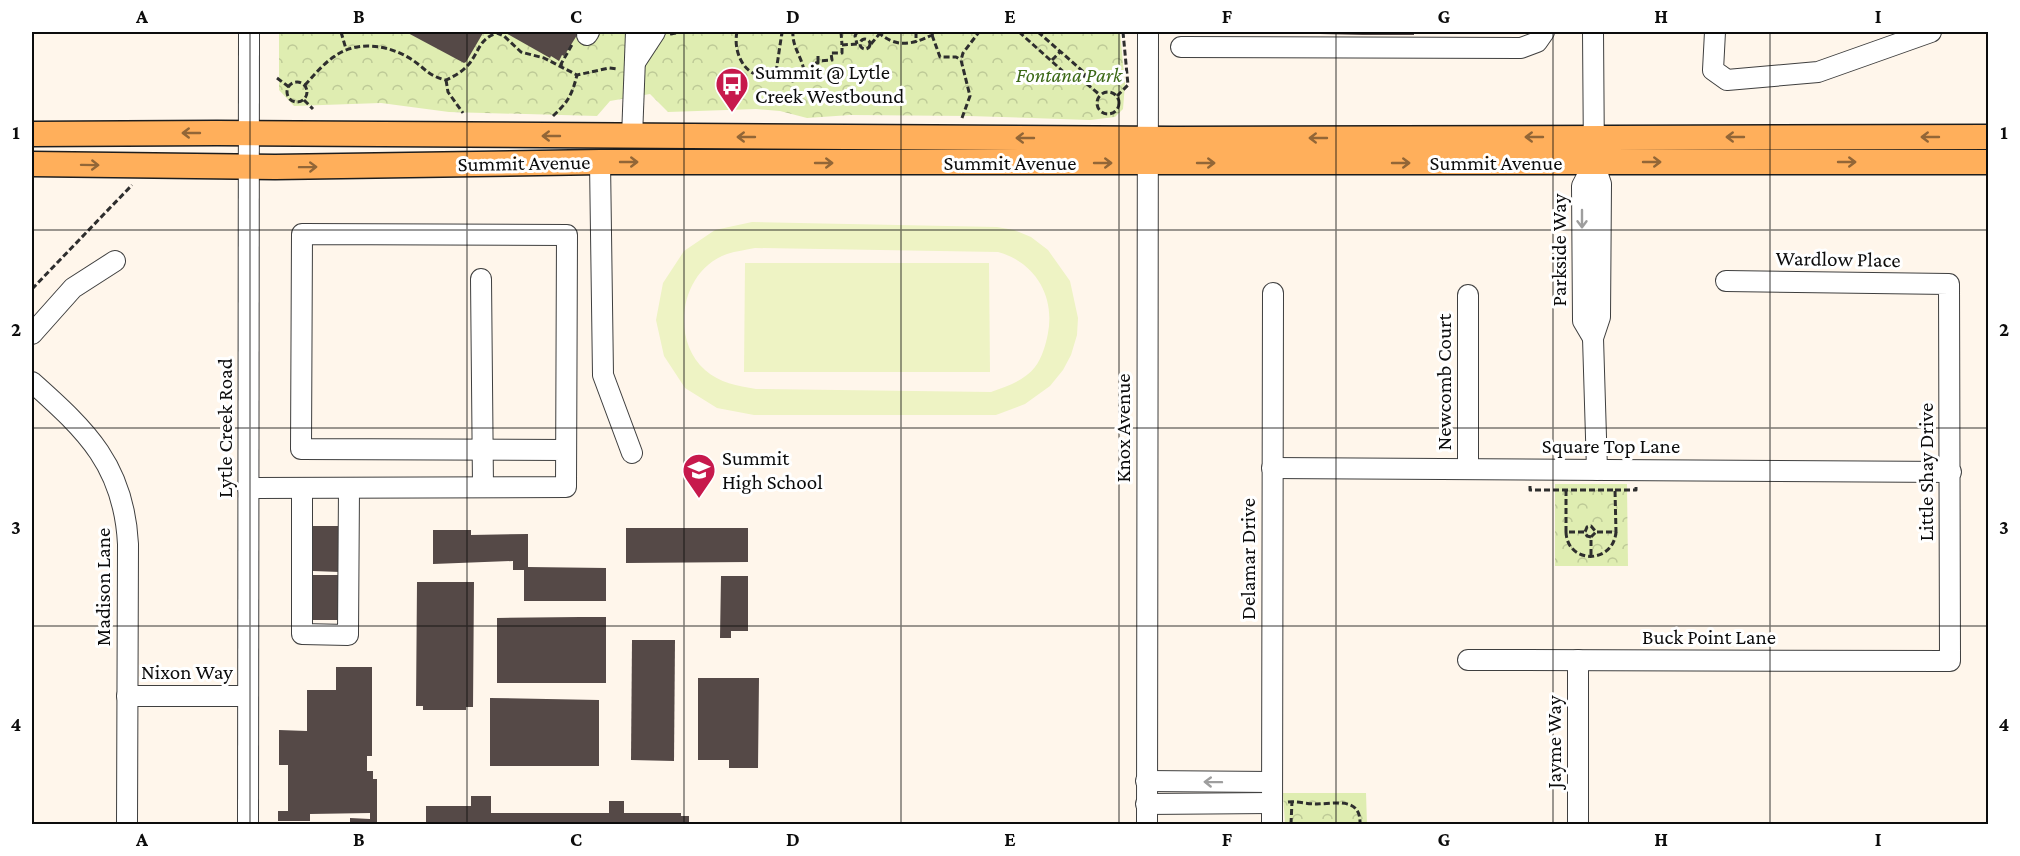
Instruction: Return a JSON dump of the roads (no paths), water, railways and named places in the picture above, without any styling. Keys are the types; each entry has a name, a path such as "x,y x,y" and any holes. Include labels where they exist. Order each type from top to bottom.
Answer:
{"main road":[{"name":"Summit Avenue","path":"32,134 1147,138 1989,137"},
{"name":"Summit Avenue","path":"32,164 249,167 600,162 1989,162"}],"street":[{"name":"Lytle Creek Road","path":"248,825 249,32"},
{"path":"632,137 627,66 636,32"},
{"path":"627,66 655,32"},
{"name":"Knox Avenue","path":"1147,825 1148,32"},
{"path":"1181,46 1295,39 1521,48 1537,42 1544,32"},
{"name":"Parkside Way","path":"1593,32 1594,163 1601,184 1592,273 1600,317 1593,338 1597,470"},
{"path":"1714,32 1713,70 1728,80 1818,72 1931,32"},
{"path":"600,162 603,375 632,453"},
{"path":"248,488 566,487 567,235 302,234 301,449 566,450"},
{"path":"32,334 73,288 116,261"},
{"path":"567,279 600,278"},
{"path":"481,279 483,487"},
{"name":"Wardlow Place","path":"1726,281 1949,284"},
{"name":"Little Shay Drive","path":"1949,284 1950,661"},
{"name":"Delamar Drive","path":"1272,825 1273,293"},
{"name":"Newcomb Court","path":"1468,295 1468,469"},
{"name":"Madison Lane","path":"32,382 71,417 106,461 120,493 126,516 128,544 127,825"},
{"name":"Square Top Lane","path":"1272,468 1951,472"},
{"path":"302,488 302,634 348,635 349,488"},
{"name":"Buck Point Lane","path":"1468,660 1950,661"},
{"name":"Jayme Way","path":"1578,660 1578,825"},
{"name":"Nixon Way","path":"127,696 248,696"},
{"path":"1146,781 1271,782"},
{"path":"1146,804 1271,803"}],"place":[{"name":"Summit @ Lytle Creek Westbound","path":"732,113"},
{"name":"Summit High School","path":"699,499"}],"park label":[{"name":"Fontana Park","path":"1069,75"}]}
